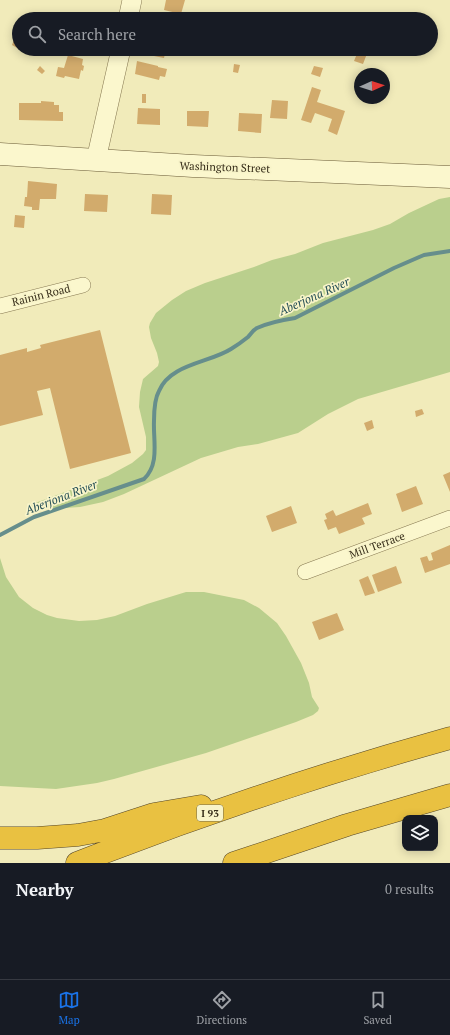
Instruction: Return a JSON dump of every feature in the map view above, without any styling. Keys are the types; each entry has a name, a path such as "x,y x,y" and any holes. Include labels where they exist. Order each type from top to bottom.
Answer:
{"highway":[{"name":"I 93","path":"78,863 154,833 260,796 379,758 450,738"},
{"path":"242,861 354,823 450,795"},
{"path":"0,838 37,838 78,835 105,830 154,814 260,796"}],"main road":[{"name":"Washington Street","path":"0,154 193,166 450,177"}],"street":[{"path":"129,12 132,0"},
{"path":"96,160 119,56"},
{"name":"Rainin Road","path":"0,306 83,285"},
{"name":"Mill Terrace","path":"305,572 450,518"}],"green space":[{"path":"450,197 450,372 358,399 328,414 298,433 258,444 238,447 201,458 124,494 103,502 80,507 65,508 32,508 27,506 108,476 132,463 146,450 146,437 139,407 140,392 143,379 158,366 159,362 149,327 156,313 172,300 186,291 205,283 272,260 295,254 323,243 373,230 390,224 439,199"},
{"path":"0,558 6,577 19,597 33,608 57,618 79,621 97,620 115,616 186,592 204,592 244,600 259,608 277,623 286,636 301,663 309,683 312,697 319,708 318,711 313,715 296,722 206,753 114,779 56,789 0,786"}],"building":[{"path":"166,0 185,0 182,12 164,10"},
{"path":"68,56 83,59 83,71 81,70 79,79 56,76 58,67 64,68"},
{"path":"154,56 164,56 164,58"},
{"path":"356,56 366,56 363,64 354,61"},
{"path":"137,61 167,69 165,77 160,76 159,80 135,74"},
{"path":"234,64 240,65 238,73 233,72"},
{"path":"40,66 45,71 42,74 37,70"},
{"path":"314,66 323,68 320,77 311,74"},
{"path":"312,87 321,90 317,102 345,111 337,135 328,131 332,119 315,113 311,123 301,120"},
{"path":"142,94 146,94 146,103 142,103"},
{"path":"272,100 288,101 287,119 270,118"},
{"path":"41,101 54,102 54,105 59,105 59,112 63,112 63,121 19,120 19,103 41,103"},
{"path":"138,108 160,109 160,125 137,124"},
{"path":"187,111 209,111 208,127 187,126"},
{"path":"239,113 262,114 261,133 238,131"},
{"path":"28,181 57,184 56,199 40,199 39,210 32,210 32,207 24,206 25,197 27,197"},
{"path":"85,194 108,195 107,212 84,211"},
{"path":"152,194 172,195 171,215 151,214"},
{"path":"15,215 25,216 24,228 14,227"},
{"path":"100,330 131,453 70,469 50,388 37,391 43,415 0,426 0,355 27,348 27,352 41,348 40,345"},
{"path":"422,409 424,414 416,417 415,411"},
{"path":"372,420 374,428 367,431 364,423"},
{"path":"450,472 450,492 443,475"},
{"path":"416,486 423,504 402,512 396,494"},
{"path":"368,503 372,514 362,518 365,524 339,534 336,527 328,530 324,520 327,519 325,514 333,510 336,516"},
{"path":"291,506 297,523 272,532 266,516"},
{"path":"450,545 450,564 425,573 420,558 427,556 429,561 433,560 431,553"},
{"path":"396,566 402,583 378,592 372,575"},
{"path":"368,576 375,593 365,596 359,580"},
{"path":"337,613 344,630 319,640 312,622"}],"waterway":[{"name":"Aberjona River","path":"0,535 34,517 144,479 149,473 154,459 154,418 157,398 164,382 172,375 191,365 222,354 240,343 257,328 275,322 295,318 394,268 424,255 450,251"}]}
